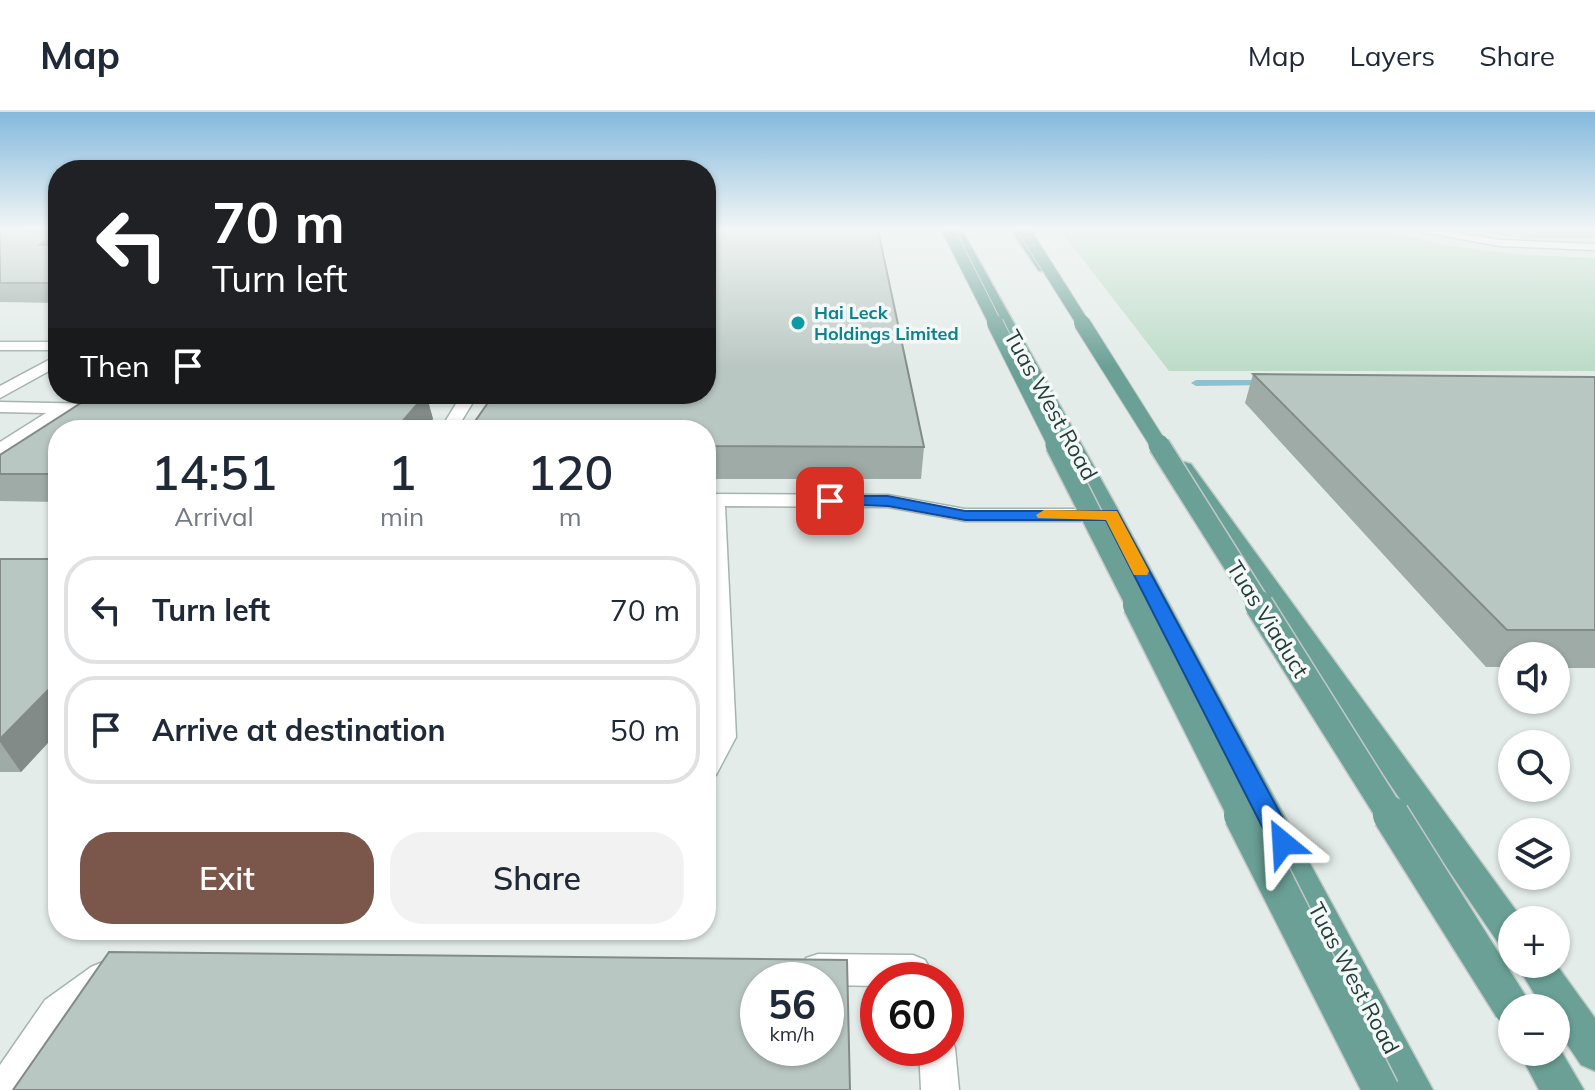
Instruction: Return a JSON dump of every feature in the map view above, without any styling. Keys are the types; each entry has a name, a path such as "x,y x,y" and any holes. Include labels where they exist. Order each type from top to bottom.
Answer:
{"main road":[{"path":"971,276 1381,1090"},
{"name":"Tuas West Road","path":"981,276 1111,515 1412,1090"},
{"path":"1048,276 1498,913"},
{"name":"Tuas Viaduct","path":"1053,276 1503,994"},
{"path":"1544,978 1595,1051"},
{"path":"1548,1066 1563,1090"}],"street":[{"path":"0,346 48,346"},
{"path":"0,393 48,366"}],"lane":[{"path":"0,407 125,409"},
{"path":"0,449 63,409"},
{"path":"716,500 888,501 965,515 1111,515"},
{"path":"716,609 723,737 716,750"},
{"path":"5,1090 58,1012 95,981 134,965"},
{"path":"938,1066 940,1090"}],"green space":[{"path":"1095,276 1595,276 1595,371 1169,371"}],"building":[{"path":"0,276 48,276 48,283 0,283"},
{"name":"Hai Leck Holdings Limited","path":"716,276 888,276 924,447 716,446 716,420 476,420 487,404 716,404"},
{"path":"1253,374 1595,377 1595,630 1507,630"},
{"path":"79,404 417,404 404,420 55,420"},
{"path":"48,424 48,474 0,474 0,455"},
{"path":"0,559 48,559 48,690 0,739"},
{"path":"109,952 847,960 850,1090 13,1090"}],"waterway":[{"path":"1196,383 1268,383"}],"slow traffic":[{"path":"1044,515 1111,515 1141,571"}],"place":[{"name":"Hai Leck Holdings Limited","path":"798,323"}],"route":[{"path":"830,501 888,501 965,515 1111,515 1283,843"}]}
